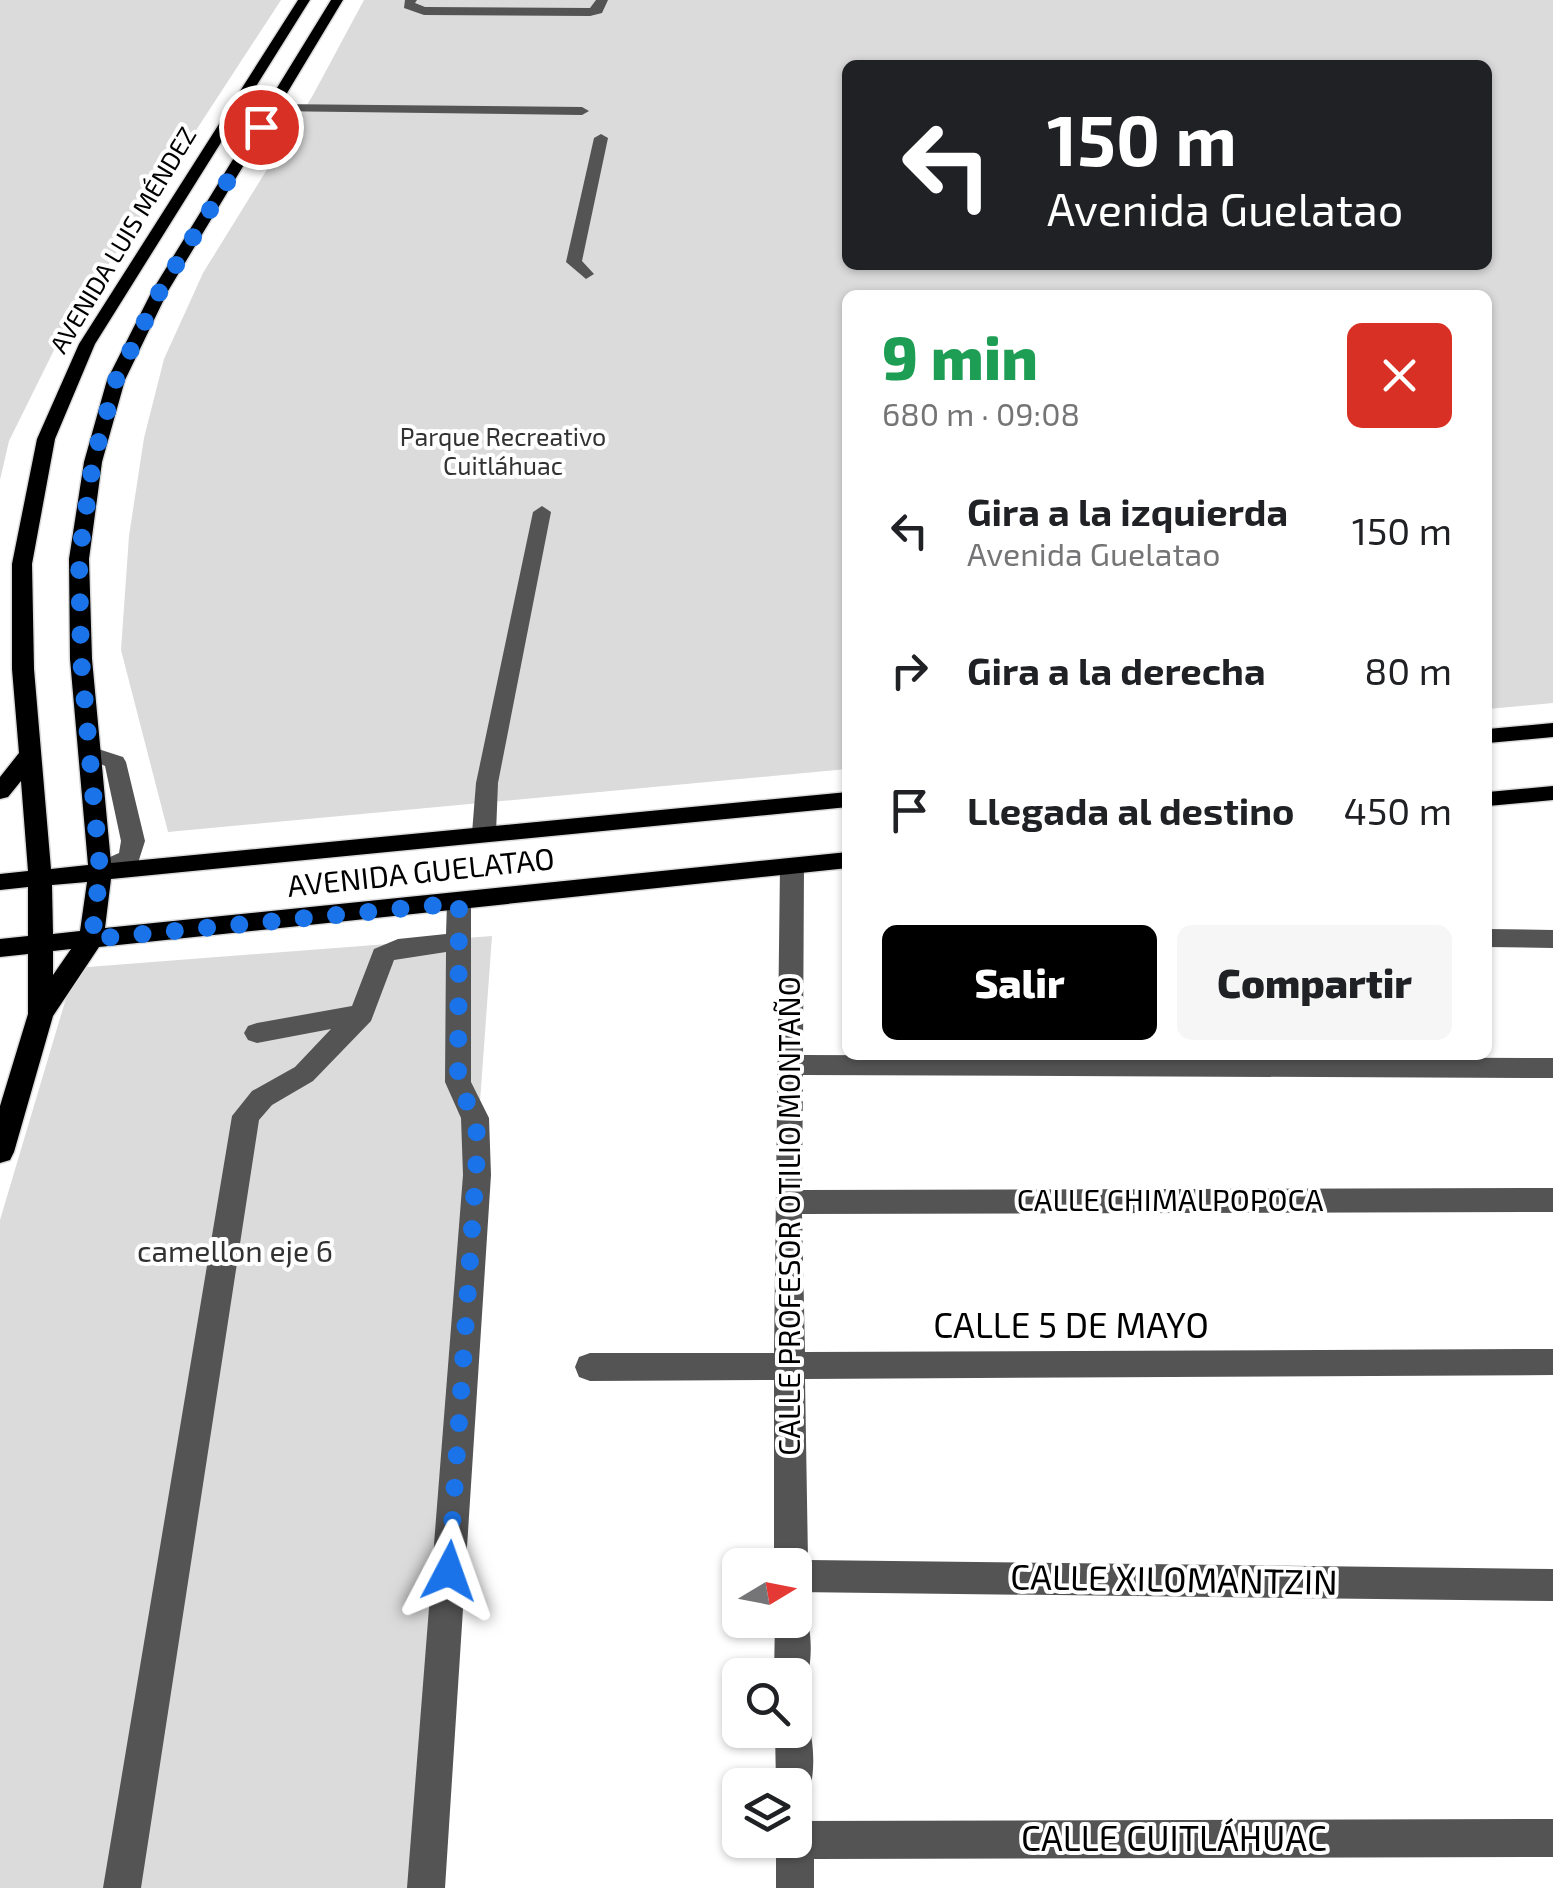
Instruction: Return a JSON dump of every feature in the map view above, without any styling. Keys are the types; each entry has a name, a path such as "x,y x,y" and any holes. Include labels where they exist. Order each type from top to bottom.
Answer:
{"main road":[{"name":"AVENIDA LUIS MÉNDEZ","path":"42,1014 37,944 40,877 22,564 46,439 87,344 304,0"},
{"name":"AVENIDA LUIS MÉNDEZ","path":"92,939 100,870 81,659 79,558 93,462 116,380 160,291 336,0"},
{"path":"225,126 261,127"},
{"path":"201,163 238,164"},
{"path":"1492,736 1553,730"},
{"path":"0,792 30,754"},
{"path":"1492,799 1553,792"},
{"name":"AVENIDA GUELATAO","path":"0,882 842,800"},
{"name":"AVENIDA GUELATAO","path":"0,948 842,861"},
{"path":"0,1152 42,1014 92,939"}],"street":[{"path":"411,0 408,5 424,11 590,12 598,10 602,0"},
{"path":"274,108 582,111"},
{"path":"553,111 601,138 618,143"},
{"path":"586,274 574,262 596,144 601,138"},
{"path":"484,834 487,783 542,512"},
{"path":"90,753 114,762 133,841 130,857 100,870"},
{"name":"CALLE PROFESOR OTILIO MONTAÑO","path":"791,1548 788,1202 792,866"},
{"path":"426,1888 478,1175 474,1118 458,1082 459,903"},
{"path":"1492,938 1553,938"},
{"path":"122,1888 246,1116 262,1098 304,1074 362,1014 383,955 398,948 457,942"},
{"path":"257,1033 362,1014"},
{"path":"789,1065 1352,1062 1553,1068"},
{"name":"CALLE CHIMALPOPOCA","path":"788,1202 1553,1200"},
{"name":"CALLE 5 DE MAYO","path":"590,1367 1553,1362"},
{"name":"CALLE XILOMANTZIN","path":"812,1576 1553,1585"},
{"name":"CALLE CUITLÁHUAC","path":"812,1840 1553,1838"},
{"path":"795,1858 795,1888"}],"green space":[{"path":"0,0 281,0 58,342 9,441 0,480"},
{"name":"Parque Recreativo Cuitláhuac","path":"364,0 1553,0 1553,703 1492,709 1492,290 842,290 842,769 168,832 121,650 129,536 144,438 164,359 203,273 313,95"},
{"name":"camellon eje 6","path":"492,936 423,1888 0,1888 0,1220 75,968"}],"route":[{"path":"261,127 160,291 116,380 93,462 79,558 81,659 100,870 92,939 459,903 456,1058 458,1082 474,1118 478,1175 449,1571"}]}
